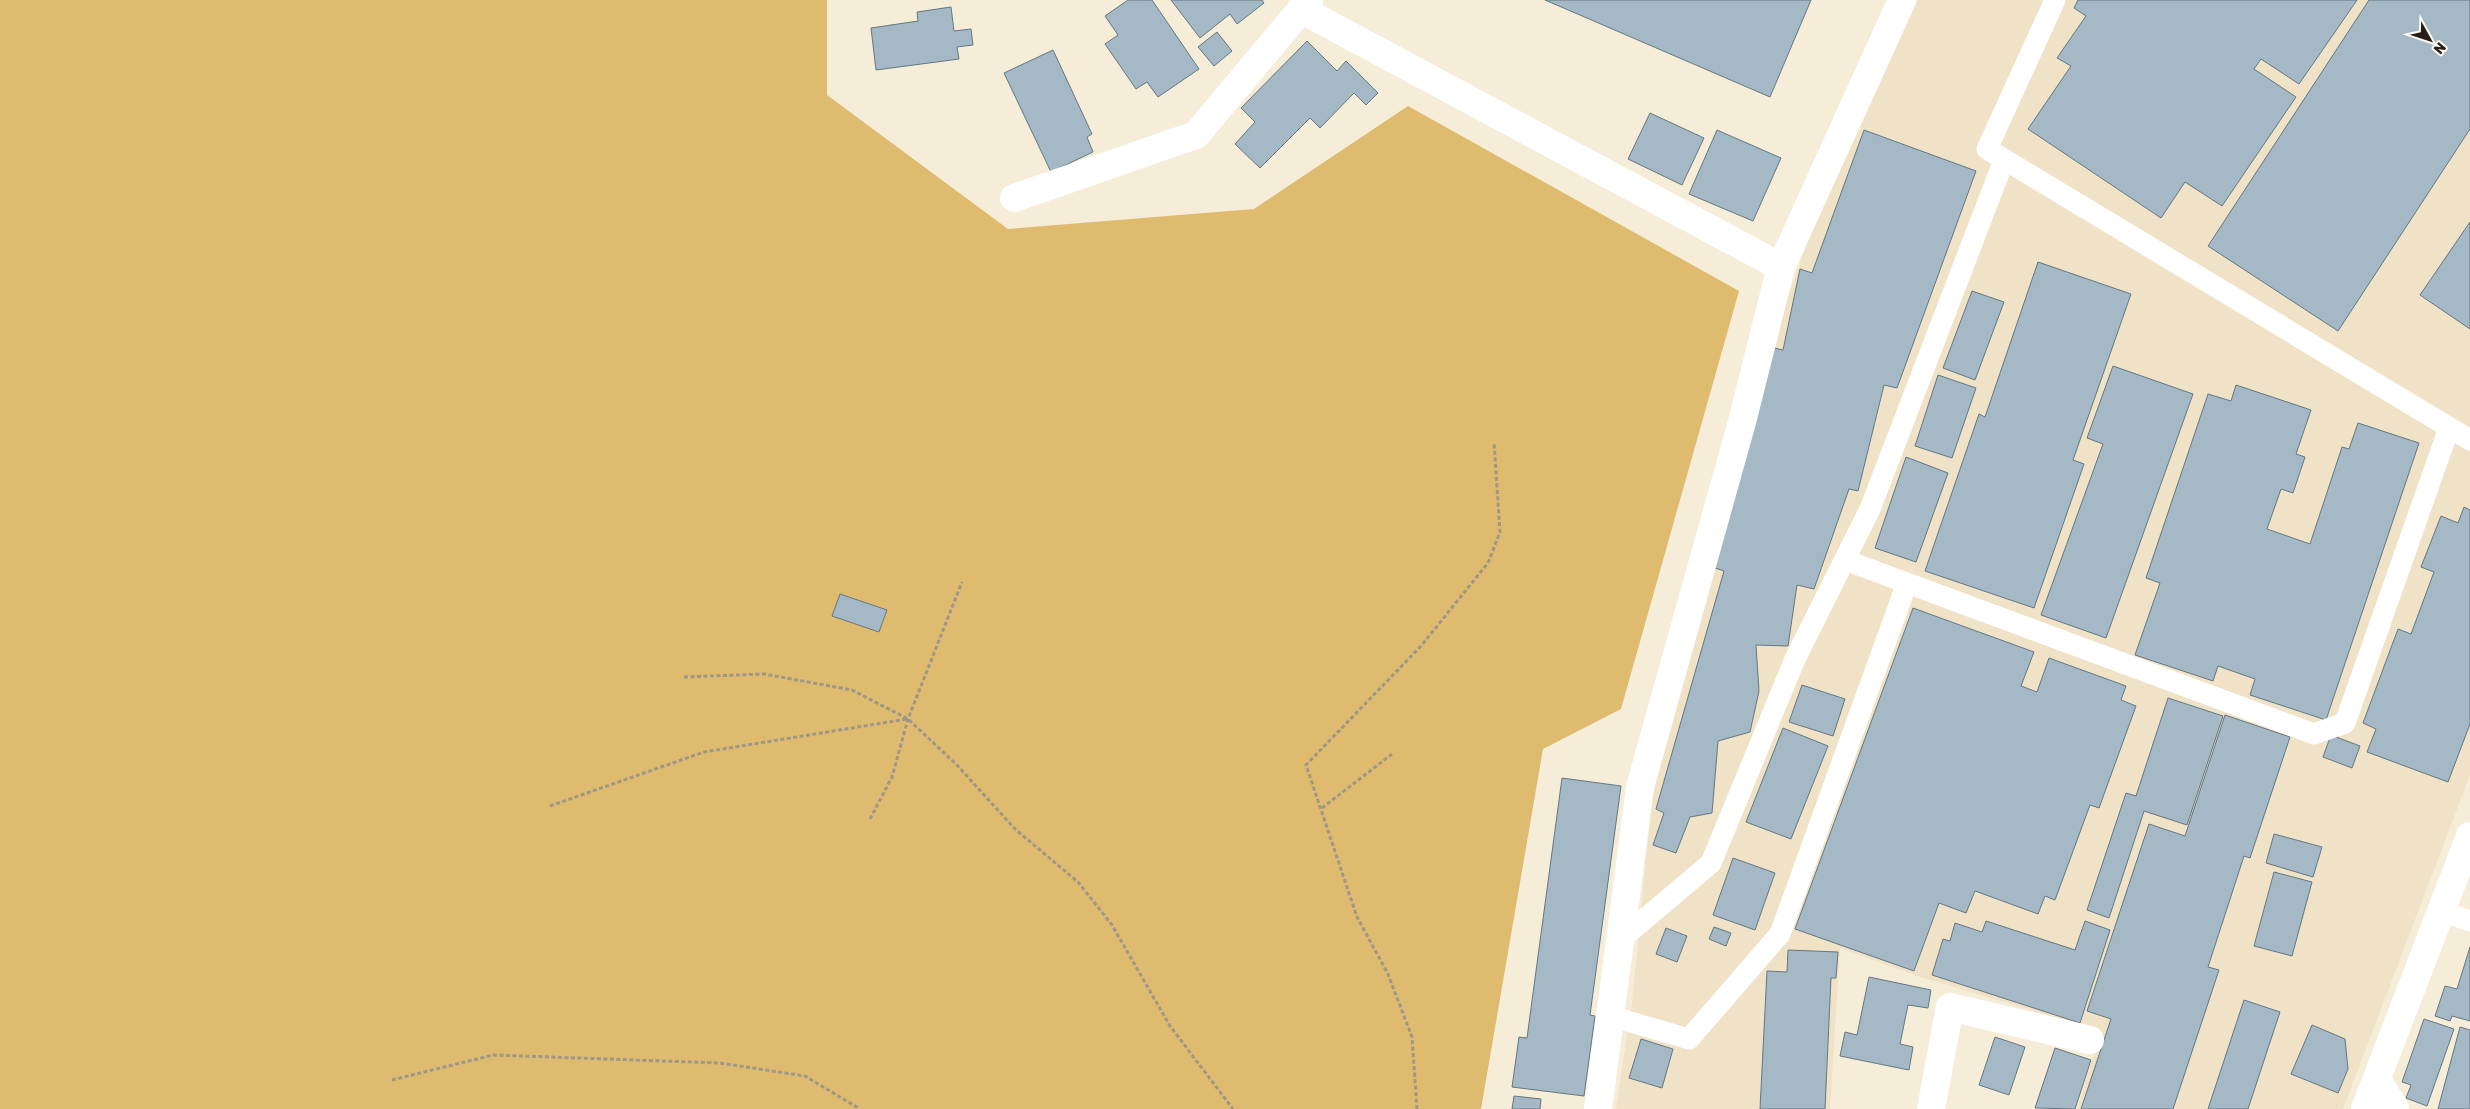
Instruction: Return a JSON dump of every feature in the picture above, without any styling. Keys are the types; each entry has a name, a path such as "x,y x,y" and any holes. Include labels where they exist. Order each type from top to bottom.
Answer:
{"street":[{"path":"1598,1109 1640,787 1742,422 1781,267 1902,0"},
{"path":"1014,198 1196,135 1306,5 1781,267"},
{"path":"2366,1109 2470,836"},
{"path":"1931,1109 1950,1007 2090,1040"},
{"path":"2377,1079 2394,1109"}],"lane":[{"path":"2054,0 1987,149 2470,440"},
{"path":"1620,940 1711,863 1795,659 1870,509 2004,160"},
{"path":"1845,560 2314,734 2345,723 2448,428"},
{"path":"1610,1016 1689,1039 1780,934 1907,583"},
{"path":"2441,911 2470,921"}],"path":[{"path":"1417,1109 1412,1037 1388,974 1357,917 1306,765 1421,646 1488,563 1500,532 1494,442"},
{"path":"870,819 892,777 908,719 962,582"},
{"path":"684,677 764,674 852,690 908,719 956,764 1016,829 1078,882 1112,925 1170,1026 1233,1109"},
{"path":"550,806 704,752 908,719"},
{"path":"1322,808 1392,754"},
{"path":"392,1080 493,1055 720,1063 805,1076 860,1109"}],"shaded area":[{"path":"0,0 827,0 827,95 1008,229 1254,209 1408,106 1739,291 1621,709 1543,749 1481,1109 0,1109"},
{"path":"1918,0 2470,0 2470,775 2343,1109 2077,1109 2101,1031 1917,976 1840,948 1830,1109 1616,1109 1632,1003 1652,798 1772,341 1808,241"}],"building":[{"path":"1128,0 1152,0 1199,69 1158,97 1147,82 1136,89 1105,44 1118,35 1105,16"},
{"path":"1171,0 1262,0 1264,3 1237,24 1230,14 1200,38"},
{"path":"1545,0 1811,0 1770,97"},
{"path":"2078,0 2357,0 2299,84 2261,59 2254,69 2296,97 2222,206 2185,182 2161,218 2028,129 2071,66 2057,58 2086,16 2074,8"},
{"path":"2369,0 2470,0 2470,129 2338,331 2208,246"},
{"path":"951,7 954,31 971,29 973,45 957,47 959,59 876,70 871,28 918,21 917,12"},
{"path":"1217,32 1232,51 1214,66 1198,47"},
{"path":"1307,41 1337,71 1346,61 1378,93 1366,105 1354,93 1320,128 1310,118 1260,168 1235,144 1255,122 1241,108"},
{"path":"1053,50 1092,134 1087,137 1093,152 1051,172 1004,73"},
{"path":"1650,113 1704,138 1682,185 1628,159"},
{"path":"1717,130 1781,158 1753,221 1689,194"},
{"path":"1864,130 1976,171 1897,388 1884,385 1858,491 1849,489 1814,589 1797,585 1788,646 1756,645 1759,691 1750,732 1718,741 1712,813 1690,817 1676,853 1653,845 1664,813 1656,809 1724,571 1715,568 1774,348 1783,350 1800,269 1812,273"},
{"path":"2470,222 2470,329 2420,295"},
{"path":"2038,262 2131,294 2073,460 2084,464 2034,608 1925,571 1979,414 1985,417"},
{"path":"1972,291 2004,302 1975,380 1943,368"},
{"path":"2113,366 2193,394 2106,638 2041,615 2103,444 2087,438"},
{"path":"1938,375 1976,388 1952,458 1915,446"},
{"path":"2236,385 2311,410 2296,454 2305,457 2293,493 2281,489 2267,529 2310,544 2342,447 2349,449 2358,423 2419,443 2326,720 2250,695 2255,679 2218,666 2213,681 2135,655 2160,583 2146,578 2208,394 2231,401"},
{"path":"1906,457 1948,473 1916,562 1875,548"},
{"path":"2464,507 2470,510 2470,724 2448,782 2367,752 2376,729 2363,723 2398,629 2411,634 2434,572 2421,567 2441,516 2458,523"},
{"path":"840,594 887,610 879,632 832,616"},
{"path":"1913,608 2034,652 2021,686 2037,692 2049,658 2126,686 2121,700 2136,706 2099,808 2090,805 2055,900 2045,896 2038,914 1975,891 1966,913 1939,903 1914,971 1795,929"},
{"path":"1802,685 1845,699 1833,736 1789,722"},
{"path":"2168,698 2223,716 2187,825 2144,811 2109,918 2087,910 2126,793 2136,796"},
{"path":"2225,715 2290,737 2250,858 2244,856 2208,967 2219,970 2173,1109 2081,1109 2111,1019 2087,1011 2149,824 2185,836"},
{"path":"1783,728 1828,746 1791,839 1746,822"},
{"path":"2331,735 2360,746 2352,768 2323,757"},
{"path":"1562,778 1621,786 1590,1015 1595,1016 1584,1096 1512,1087 1519,1037 1527,1038"},
{"path":"2274,834 2322,847 2313,877 2266,863"},
{"path":"1733,858 1775,873 1755,930 1713,915"},
{"path":"2274,872 2312,882 2292,956 2254,946"},
{"path":"1986,921 2075,950 2085,921 2110,930 2080,1023 1932,975 1943,939 1950,941 1955,923 1982,932"},
{"path":"1714,927 1731,933 1726,946 1709,939"},
{"path":"1666,928 1687,936 1677,962 1656,954"},
{"path":"2470,947 2470,1021 2452,1016 2450,1021 2435,1016 2445,986 2457,989"},
{"path":"1788,950 1838,952 1836,978 1831,978 1825,1109 1760,1109 1767,971 1787,972"},
{"path":"1869,977 1931,990 1928,1008 1908,1005 1900,1044 1913,1047 1909,1070 1840,1056 1845,1032 1857,1035"},
{"path":"2244,1000 2280,1012 2248,1109 2208,1109"},
{"path":"2424,1019 2454,1029 2427,1106 2406,1098 2411,1085 2402,1082"},
{"path":"2312,1025 2345,1039 2348,1069 2338,1093 2291,1074"},
{"path":"2460,1027 2470,1030 2470,1109 2438,1109"},
{"path":"1995,1037 2025,1047 2009,1095 1979,1085"},
{"path":"1641,1039 1673,1049 1662,1088 1629,1078"},
{"path":"2055,1048 2091,1060 2075,1109 2035,1108"},
{"path":"1514,1096 1541,1099 1540,1109 1512,1109"}]}
